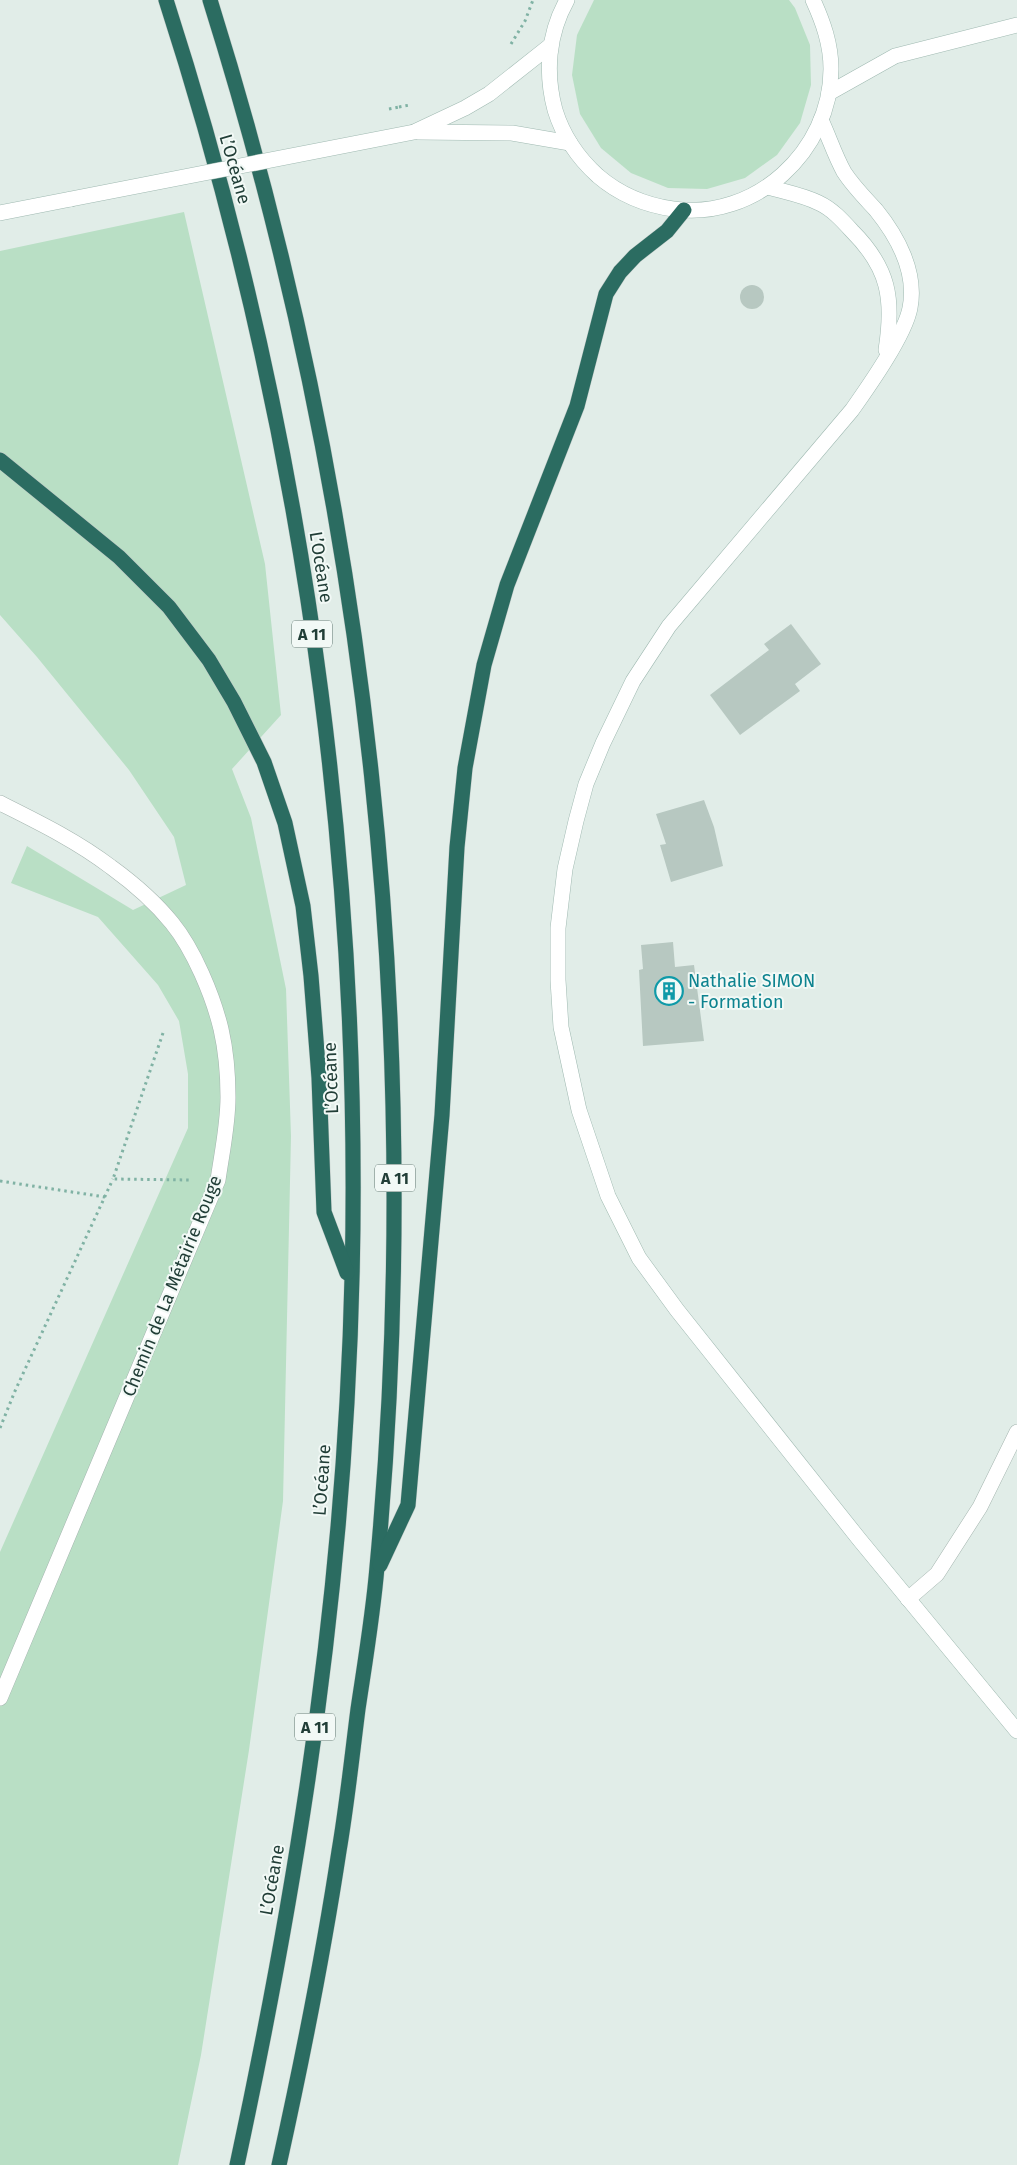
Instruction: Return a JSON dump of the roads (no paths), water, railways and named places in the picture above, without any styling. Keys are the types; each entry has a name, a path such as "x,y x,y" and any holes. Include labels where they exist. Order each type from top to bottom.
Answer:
{"highway":[{"name":"L’Océane","path":"166,0 180,44 242,269 265,368 287,478 325,725 337,841 346,965 351,1106 352,1283 347,1402 328,1632 293,1874 237,2165"},
{"name":"L’Océane","path":"210,0 273,217 314,393 350,599 373,783 386,943 395,1160 393,1290 386,1451 376,1573 340,1849 280,2165"},
{"path":"376,1573 408,1505 442,1115 457,847 465,768 484,665 507,585 577,406 599,315 606,294 620,272 635,256 667,232 684,210"},
{"path":"0,460 119,556 169,607 209,660 234,702 264,762 285,823 303,906 311,976 318,1069 324,1212 352,1283"}],"street":[{"path":"567,0 557,23 551,45 549,70 551,96 558,120 570,143 586,165 606,183 630,197 656,206 684,210 701,210 728,205 752,196 768,187 802,155 822,120 831,69 822,21 813,0"},
{"path":"828,93 895,56 1017,24"},
{"path":"414,132 465,108 489,94 551,45"},
{"path":"822,120 845,173 892,232 902,250 911,292 910,308 902,329 852,410 817,454 669,626 633,681 603,743 586,784 565,869 558,928 558,980 561,1028 579,1110 608,1196 638,1258 676,1310 908,1599 1017,1731"},
{"path":"0,213 414,132 512,133 570,143"},
{"path":"768,187 820,203 834,213 864,243 876,260 885,278 889,296 890,324 884,359"},
{"name":"Chemin de La Métairie Rouge","path":"0,803 69,838 112,867 148,897 173,924 192,955 221,1029 226,1062 228,1098 218,1180 0,1698"},
{"path":"908,1599 936,1574 980,1506 1017,1432"}],"place":[{"name":"Nathalie SIMON - Formation","path":"669,991"}]}
